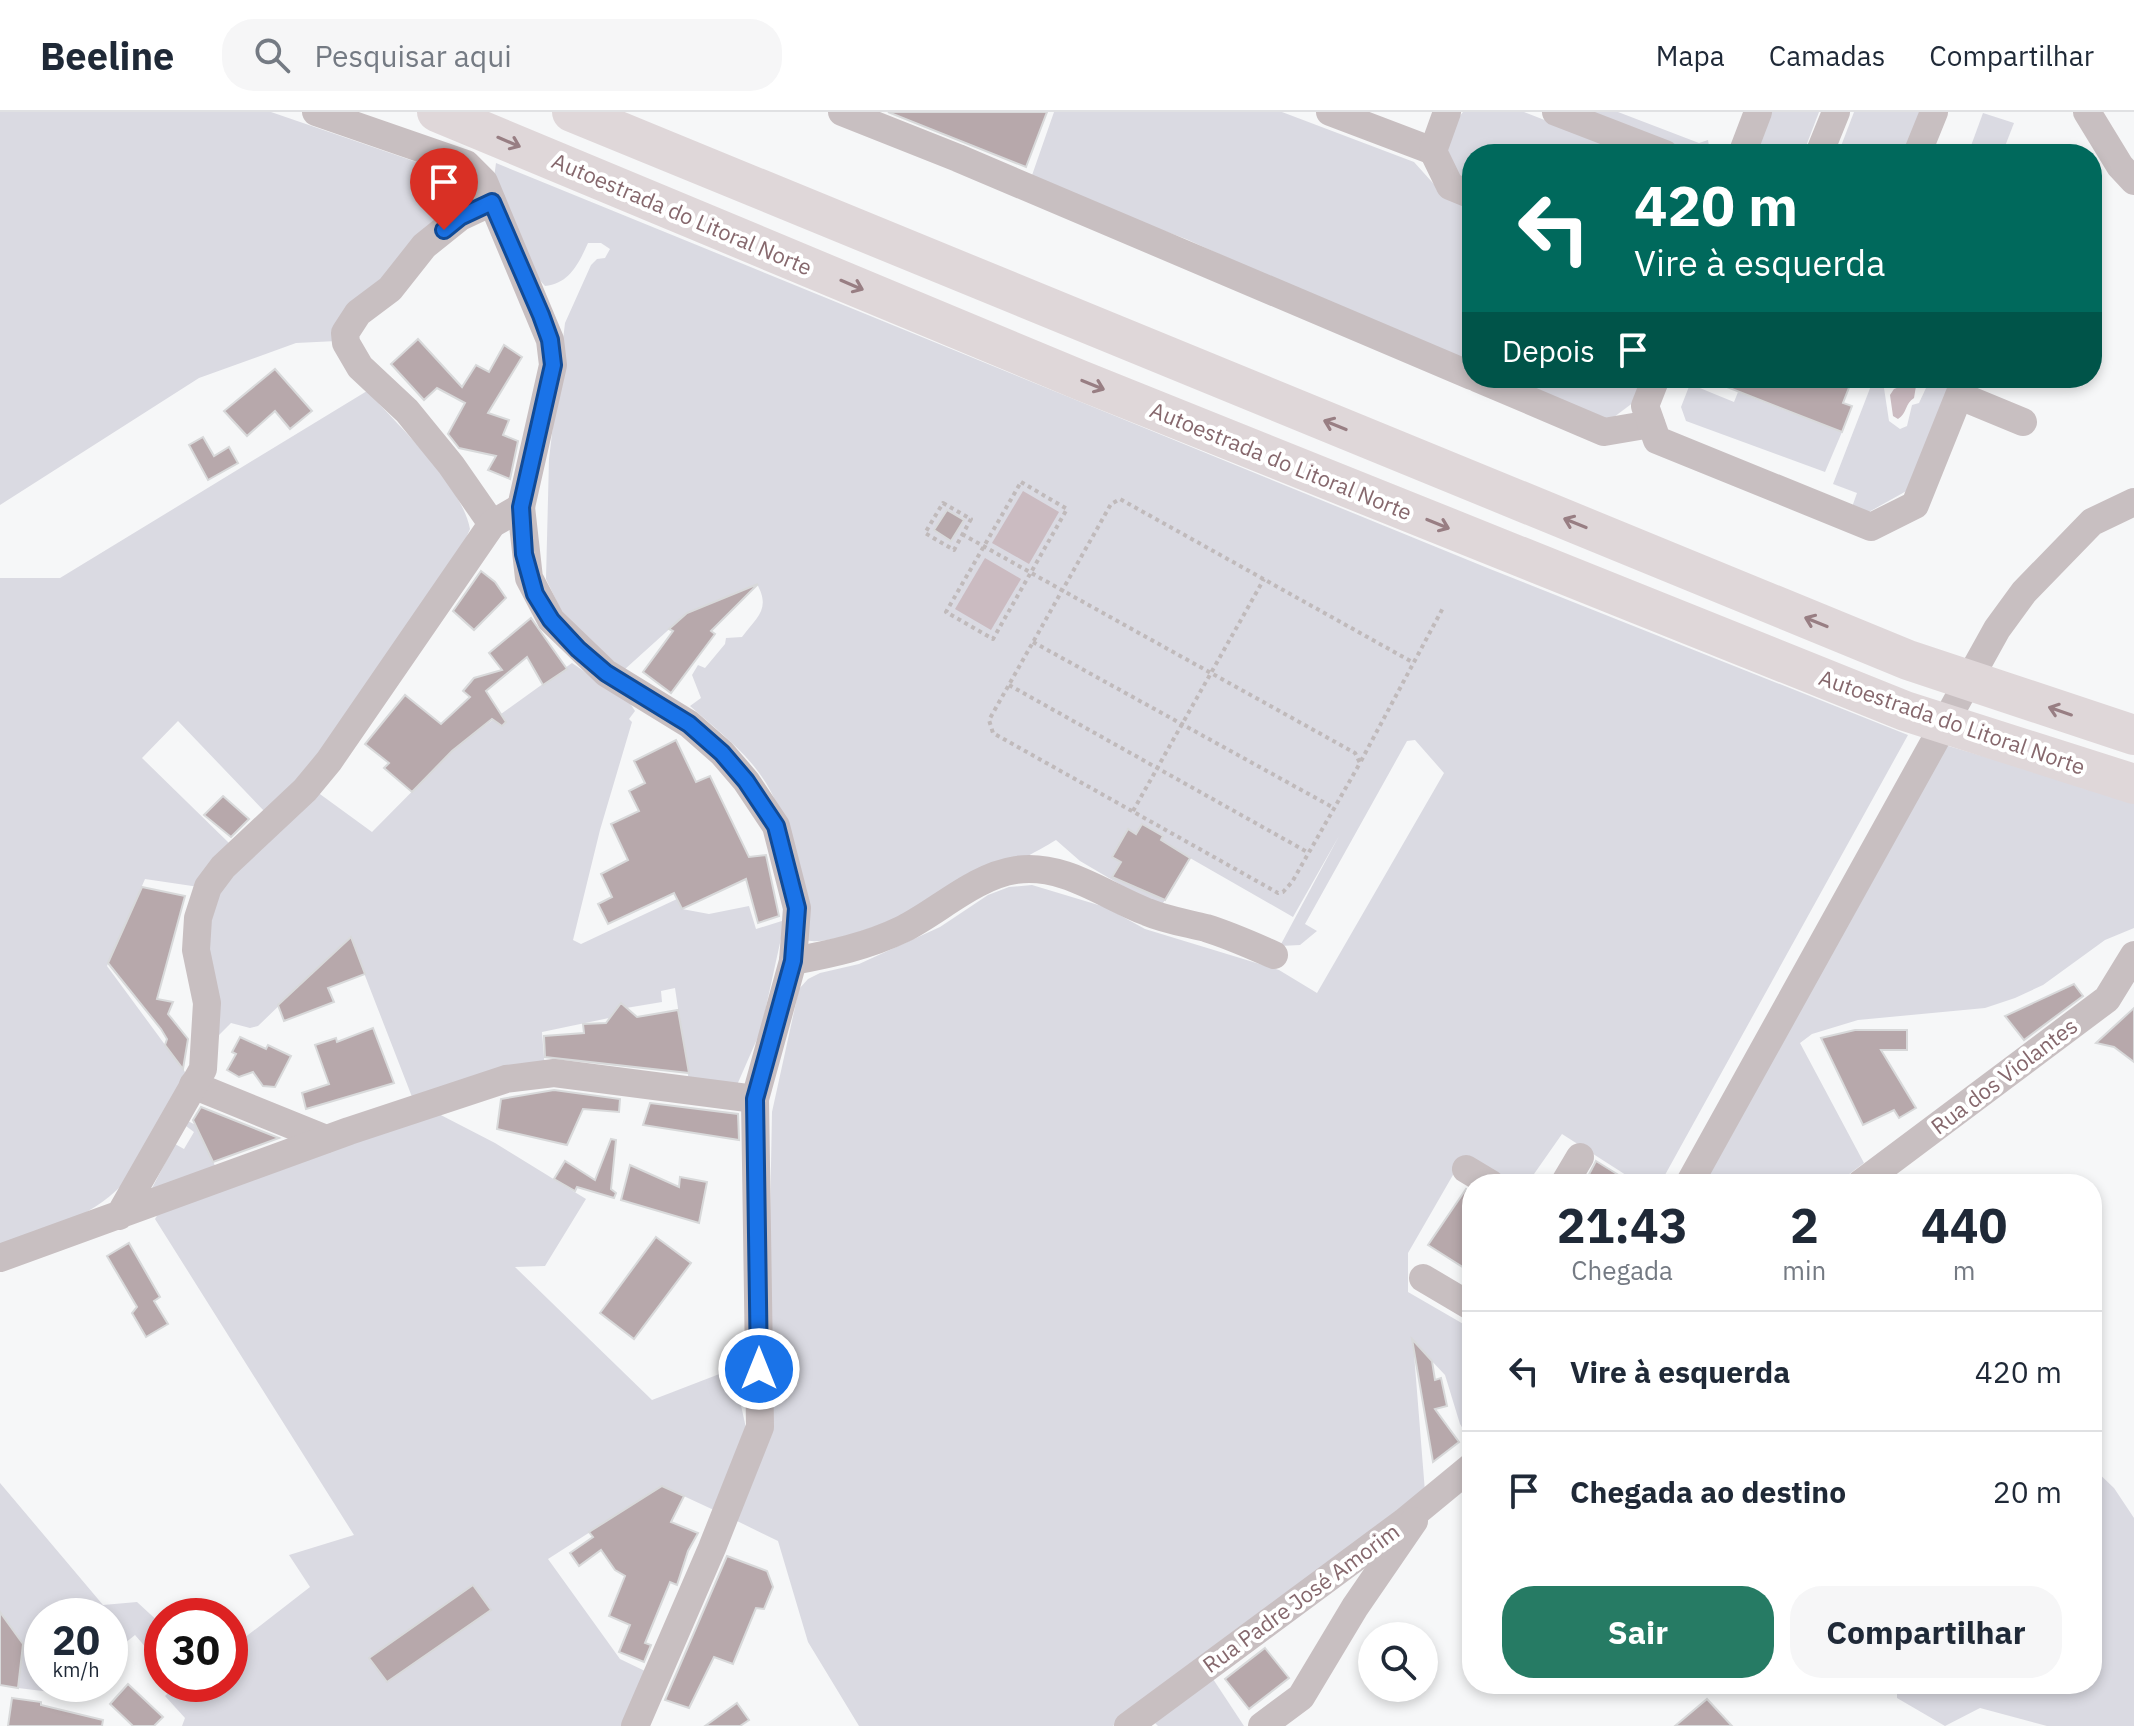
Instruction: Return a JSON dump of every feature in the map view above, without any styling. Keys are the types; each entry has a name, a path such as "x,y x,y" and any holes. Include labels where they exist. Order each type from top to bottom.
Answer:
{"highway":[{"name":"Autoestrada do Litoral Norte","path":"437,112 1080,380 1905,711 2134,784"},
{"name":"Autoestrada do Litoral Norte","path":"572,112 1908,660 2134,735"}],"street":[{"path":"316,112 466,164 484,182 541,315 550,340 553,365 521,507 529,578 551,620 606,673 689,724 722,753 746,781 776,826 797,908 793,961 755,1099 760,1427 635,1726"},
{"path":"842,112 958,158 1462,372"},
{"path":"1330,112 1433,151 1450,186 1462,191"},
{"path":"1433,151 1447,112"},
{"path":"1556,112 1639,144"},
{"path":"1746,144 1758,112"},
{"path":"1823,144 1836,112"},
{"path":"1921,144 1934,112"},
{"path":"2087,112 2120,166 2134,181"},
{"path":"492,202 460,217 424,246 390,289 358,313 345,333 346,343 360,367 407,411 451,465 492,524"},
{"path":"1500,388 1604,432 1651,424"},
{"path":"1652,388 1645,406 1657,440 1871,527 1915,505 1963,388"},
{"path":"1965,388 2023,422"},
{"path":"1695,1174 1997,629 2024,592 2092,522 2134,502"},
{"path":"119,1216 203,1069 207,1003 196,950 198,918 208,887 223,867 305,790 329,761 492,524 521,507"},
{"path":"793,961 868,944 903,929 984,882 1014,870 1064,875 1097,887 1147,912 1204,928 1274,955"},
{"name":"Rua dos Violantes","path":"1873,1174 2107,999 2134,955"},
{"path":"0,1258 326,1139 524,1076 554,1073 755,1099"},
{"path":"193,1085 326,1139"},
{"path":"1570,1174 1580,1157"},
{"path":"1466,1169 1474,1174"},
{"path":"1423,1278 1462,1301"},
{"name":"Rua Padre José Amorim","path":"1128,1726 1462,1474"},
{"path":"1262,1726 1301,1697 1372,1580 1411,1529 1419,1509"},
{"path":"1349,1617 1355,1588 1354,1558 1374,1568 1372,1580"}],"path":[{"path":"1021,482 1067,509 1031,573 993,639 946,612 1021,482"},
{"path":"1414,663 1120,499 1111,504 989,720 989,728 1278,893 1288,888 1309,853 1360,763 1414,663 1444,606"},
{"path":"943,503 971,519 962,534 954,550 925,533 943,503"},
{"path":"962,534 1355,753 1360,763"},
{"path":"1133,811 1264,579"},
{"path":"1033,642 1334,808"},
{"path":"1009,685 1309,853"}],"shaded area":[{"path":"0,112 271,112 460,177 469,195 337,341 296,343 199,378 0,505"},
{"path":"1054,112 1282,112 1414,162 1441,192 1462,203 1462,364 1186,239 1030,181"},
{"path":"1463,112 1524,112 1606,144 1462,144 1462,176 1458,174 1445,149 1453,124"},
{"path":"1592,112 1618,112 1699,143 1708,140 1709,144 1674,144"},
{"path":"1771,112 1819,112 1807,144 1759,144"},
{"path":"1854,112 1921,112 1908,144 1842,144"},
{"path":"1983,113 2014,123 2006,144 1972,144"},
{"path":"496,163 1490,569 1908,735 1666,1174 1624,1174 1562,1134 1534,1174 1483,1174 1461,1161 1408,1253 1408,1292 1462,1323 1462,1427 1445,1375 1413,1341 1425,1492 1113,1726 859,1726 808,1642 778,1541 735,1520 767,1380 772,1112 799,989 808,979 820,973 859,964 940,927 988,895 1009,887 1032,885 1105,907 1145,929 1279,970 1317,993 1444,773 1415,740 1407,741 1305,924 1317,931 1300,945 1280,946 1339,836 1293,917 1190,858 1160,908 1080,861 1056,840 969,886 892,920 826,940 805,940 787,842 770,790 744,755 690,706 701,698 692,675 698,665 705,668 725,644 726,638 742,637 757,618 763,600 757,584 686,614 624,670 566,621 546,579 549,459 565,323 591,265 597,259 605,258 610,249 601,243 588,243 567,277 545,286 537,277 494,178"},
{"path":"1517,388 1640,388 1634,402 1614,417 1594,421"},
{"path":"1688,388 1700,388 1734,402 1738,392 1842,432 1825,472 1686,421 1681,407"},
{"path":"1870,388 1884,388 1889,421 1900,429 1907,426 1912,405 1919,403 1926,388 1948,388 1910,489 1867,513 1852,507 1857,493 1833,484"},
{"path":"1916,388 1914,398 1898,419 1893,416 1890,395 1894,389"},
{"path":"367,391 442,475 465,512 470,529 463,545 299,782 266,813 178,721 142,758 230,844 199,887 145,879 107,966 188,1076 122,1185 109,1197 65,1223 0,1247 0,578 60,578"},
{"path":"1023,491 1059,512 1029,564 992,543"},
{"path":"985,558 1021,579 991,630 955,609"},
{"path":"572,663 630,703 635,711 629,719 632,722 600,830 573,940 581,944 677,899 682,909 709,914 749,906 756,929 785,920 761,1030 737,1085 689,1082 675,988 661,991 662,1002 626,1008 620,1004 609,1018 542,1032 545,1070 414,1102 350,937 258,1026 250,1028 231,1023 218,1036 205,969 215,889 313,789 372,832 458,745"},
{"path":"1945,745 2134,801 2134,928 2105,940 2043,985 2015,998 1985,1008 1858,1020 1812,1034 1800,1043 1864,1163 1849,1174 1707,1174"},
{"path":"433,1111 495,1143 586,1199 545,1266 515,1267 652,1400 722,1373 748,1347 747,1380 736,1383 746,1428 716,1511 662,1486 548,1559 620,1659 647,1672 622,1726 182,1726 185,1718 170,1702 248,1702 248,1635 310,1587 289,1555 354,1535 155,1219 161,1209"},
{"path":"188,1121 220,1138 212,1159 216,1168 151,1190 175,1144 184,1149 194,1132 186,1126"},
{"path":"2102,1477 2114,1488 2134,1518 2134,1726 2047,1726 1980,1708 1945,1726 1897,1698 1897,1694 2102,1694"},
{"path":"0,1483 97,1598 24,1598 24,1689 18,1688 23,1644 6,1620 0,1619"},
{"path":"137,1602 144,1608 144,1645 135,1635 128,1641 128,1603"},
{"path":"1213,1679 1244,1726 1158,1726 1154,1722"}],"building":[{"path":"888,112 1047,112 1026,167"},
{"path":"418,339 462,387 476,365 489,372 504,345 522,357 488,413 509,420 503,435 518,441 510,479 488,470 496,456 459,448 448,434 465,403 437,388 424,400 391,364"},
{"path":"275,369 312,411 290,429 275,411 247,436 224,411"},
{"path":"1730,388 1849,388 1843,403 1852,406 1842,432"},
{"path":"203,437 214,456 229,447 238,463 208,480 189,445"},
{"path":"947,510 964,520 951,541 934,530"},
{"path":"481,571 495,582 506,598 474,630 453,611"},
{"path":"758,584 711,631 715,634 671,693 643,672 673,631 669,629 687,613"},
{"path":"531,618 567,669 543,685 527,657 486,691 506,722 502,726 492,719 452,751 412,792 384,768 389,763 365,744 405,695 441,724 470,697 463,691 474,678 502,670 489,653"},
{"path":"676,740 696,782 710,776 749,857 766,855 779,916 758,923 746,879 682,909 674,893 608,924 598,904 612,897 601,874 628,860 611,824 639,811 629,791 645,783 634,761"},
{"path":"223,796 249,819 231,837 204,815"},
{"path":"1142,824 1190,858 1165,900 1112,877 1121,862 1112,857 1128,829 1136,834"},
{"path":"142,887 185,896 157,999 173,1002 168,1014 188,1039 183,1069 165,1045 167,1039 161,1029 108,963"},
{"path":"351,937 365,974 328,988 334,1002 284,1021 278,1005"},
{"path":"2074,984 2083,996 2024,1040 2005,1016"},
{"path":"621,1003 637,1017 678,1010 689,1073 545,1057 544,1036 584,1033 583,1024 606,1023"},
{"path":"2134,1008 2134,1062 2114,1047 2096,1043"},
{"path":"373,1028 394,1083 306,1109 302,1093 329,1084 315,1045 336,1038 337,1042"},
{"path":"1855,1030 1907,1030 1907,1050 1881,1050 1916,1108 1899,1118 1894,1110 1863,1125 1821,1038"},
{"path":"240,1037 291,1056 275,1087 263,1086 253,1072 239,1077 227,1070 236,1054 232,1052"},
{"path":"554,1090 620,1099 619,1112 583,1109 567,1145 497,1129 501,1099"},
{"path":"650,1103 738,1114 739,1140 643,1125"},
{"path":"201,1107 279,1138 213,1162 193,1120"},
{"path":"611,1139 616,1140 611,1189 616,1193 614,1198 577,1187 575,1191 554,1179 565,1161 595,1180"},
{"path":"1596,1161 1617,1174 1589,1174"},
{"path":"630,1165 679,1187 680,1177 707,1182 699,1223 621,1200"},
{"path":"1462,1195 1462,1267 1428,1245"},
{"path":"656,1237 691,1263 634,1339 600,1313"},
{"path":"129,1243 160,1297 154,1301 168,1324 146,1337 132,1313 137,1307 107,1256"},
{"path":"1412,1339 1432,1361 1435,1380 1441,1378 1447,1406 1435,1409 1459,1442 1433,1462"},
{"path":"662,1486 684,1496 671,1522 698,1533 688,1551 677,1585 670,1582 645,1643 651,1645 644,1662 619,1652 630,1625 609,1616 625,1576 615,1570 601,1550 579,1566 570,1553 593,1537 589,1532"},
{"path":"727,1556 767,1571 773,1587 764,1609 756,1608 733,1664 714,1657 689,1708 665,1700"},
{"path":"473,1585 491,1610 387,1682 369,1658"},
{"path":"0,1612 23,1644 18,1688 0,1685"},
{"path":"1265,1648 1289,1678 1249,1709 1225,1679"},
{"path":"128,1684 163,1717 154,1726 133,1726 110,1704 128,1702"},
{"path":"12,1698 41,1702 41,1705 103,1720 102,1726 8,1726"},
{"path":"1707,1699 1732,1726 1675,1726"},
{"path":"737,1703 749,1720 740,1726 705,1726"}],"route":[{"path":"444,230 460,217 492,202 550,340 553,365 521,507 524,554 535,594 551,620 606,673 689,724 722,753 746,781 776,826 785,857 797,908 793,961 755,1099 759,1369"}]}
